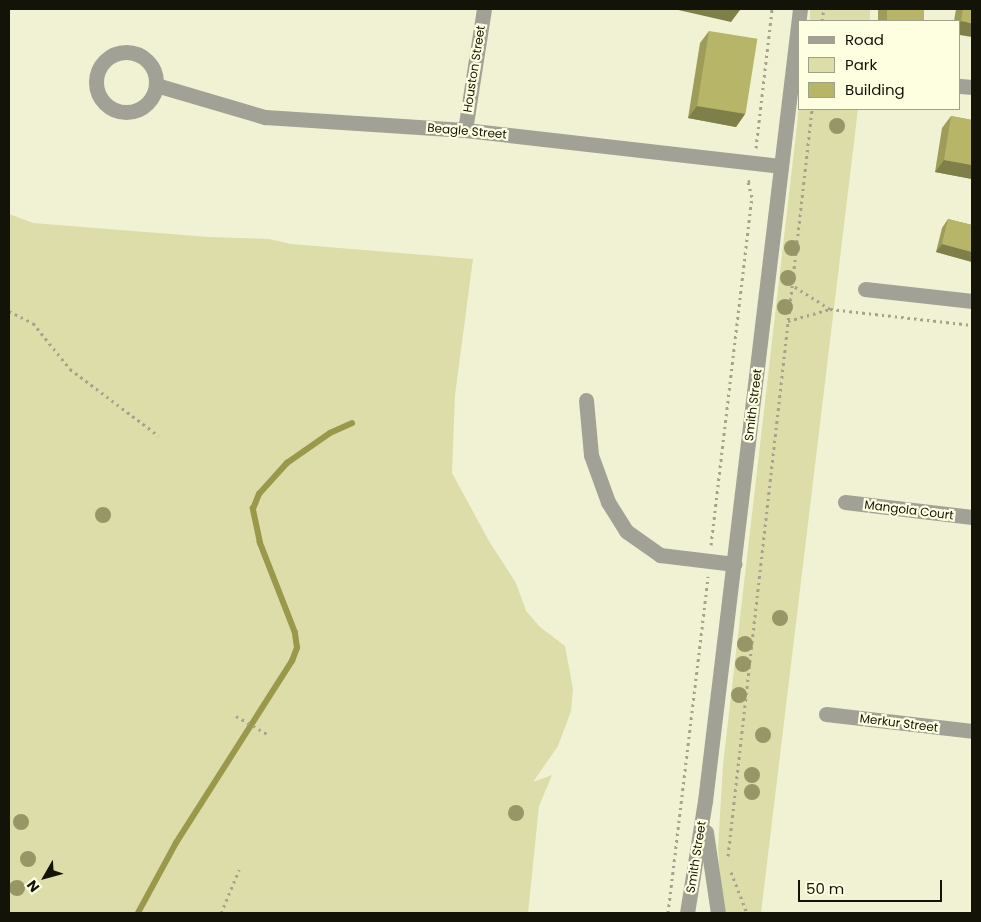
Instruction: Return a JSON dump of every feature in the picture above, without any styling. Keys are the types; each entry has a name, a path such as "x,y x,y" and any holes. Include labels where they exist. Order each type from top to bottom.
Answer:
{"street":[{"name":"Houston Street","path":"465,130 484,9"},
{"name":"Smith Street","path":"687,913 705,801 798,25"},
{"path":"125,52 135,53 152,65 156,85 148,102 141,108 123,112 113,109 100,96 96,77 106,59 125,52"},
{"name":"Beagle Street","path":"156,85 265,118 465,130 780,166"},
{"path":"865,289 972,301"},
{"path":"586,400 591,455 608,502 626,531 648,549 660,555 734,564"},
{"name":"Mangola Court","path":"845,502 972,517"},
{"name":"Merkur Street","path":"826,714 972,732"},
{"name":"Smith Street","path":"705,801 707,847 718,913"}],"path":[{"path":"755,154 772,9"},
{"path":"728,862 812,110"},
{"path":"710,550 752,197 748,182 752,180 753,171"},
{"path":"792,285 830,309"},
{"path":"788,321 830,309 972,325"},
{"path":"9,311 34,323 70,369 159,436"},
{"path":"668,913 708,570"},
{"path":"238,717 269,735"},
{"path":"220,913 239,870"},
{"path":"730,870 747,913"}],"green space":[{"path":"810,9 870,9 870,20 810,20"},
{"path":"799,110 858,110 761,913 723,913 718,849 723,765"},
{"path":"9,214 33,223 208,237 269,239 291,244 473,259 455,395 452,473 489,541 516,583 526,611 540,627 565,646 573,689 571,711 558,746 533,782 552,775 539,806 528,913 9,913"}],"building":[{"path":"887,9 924,9 924,20 887,20"},
{"path":"963,9 972,9 972,23 961,21"},
{"path":"709,31 757,39 746,114 697,106"},
{"path":"951,116 972,120 972,165 944,160"},
{"path":"948,219 972,225 972,252 942,244"}],"waterway":[{"path":"138,913 176,843 292,661 297,648 295,633 260,543 253,509 259,494 287,463 330,433 352,423"}]}
